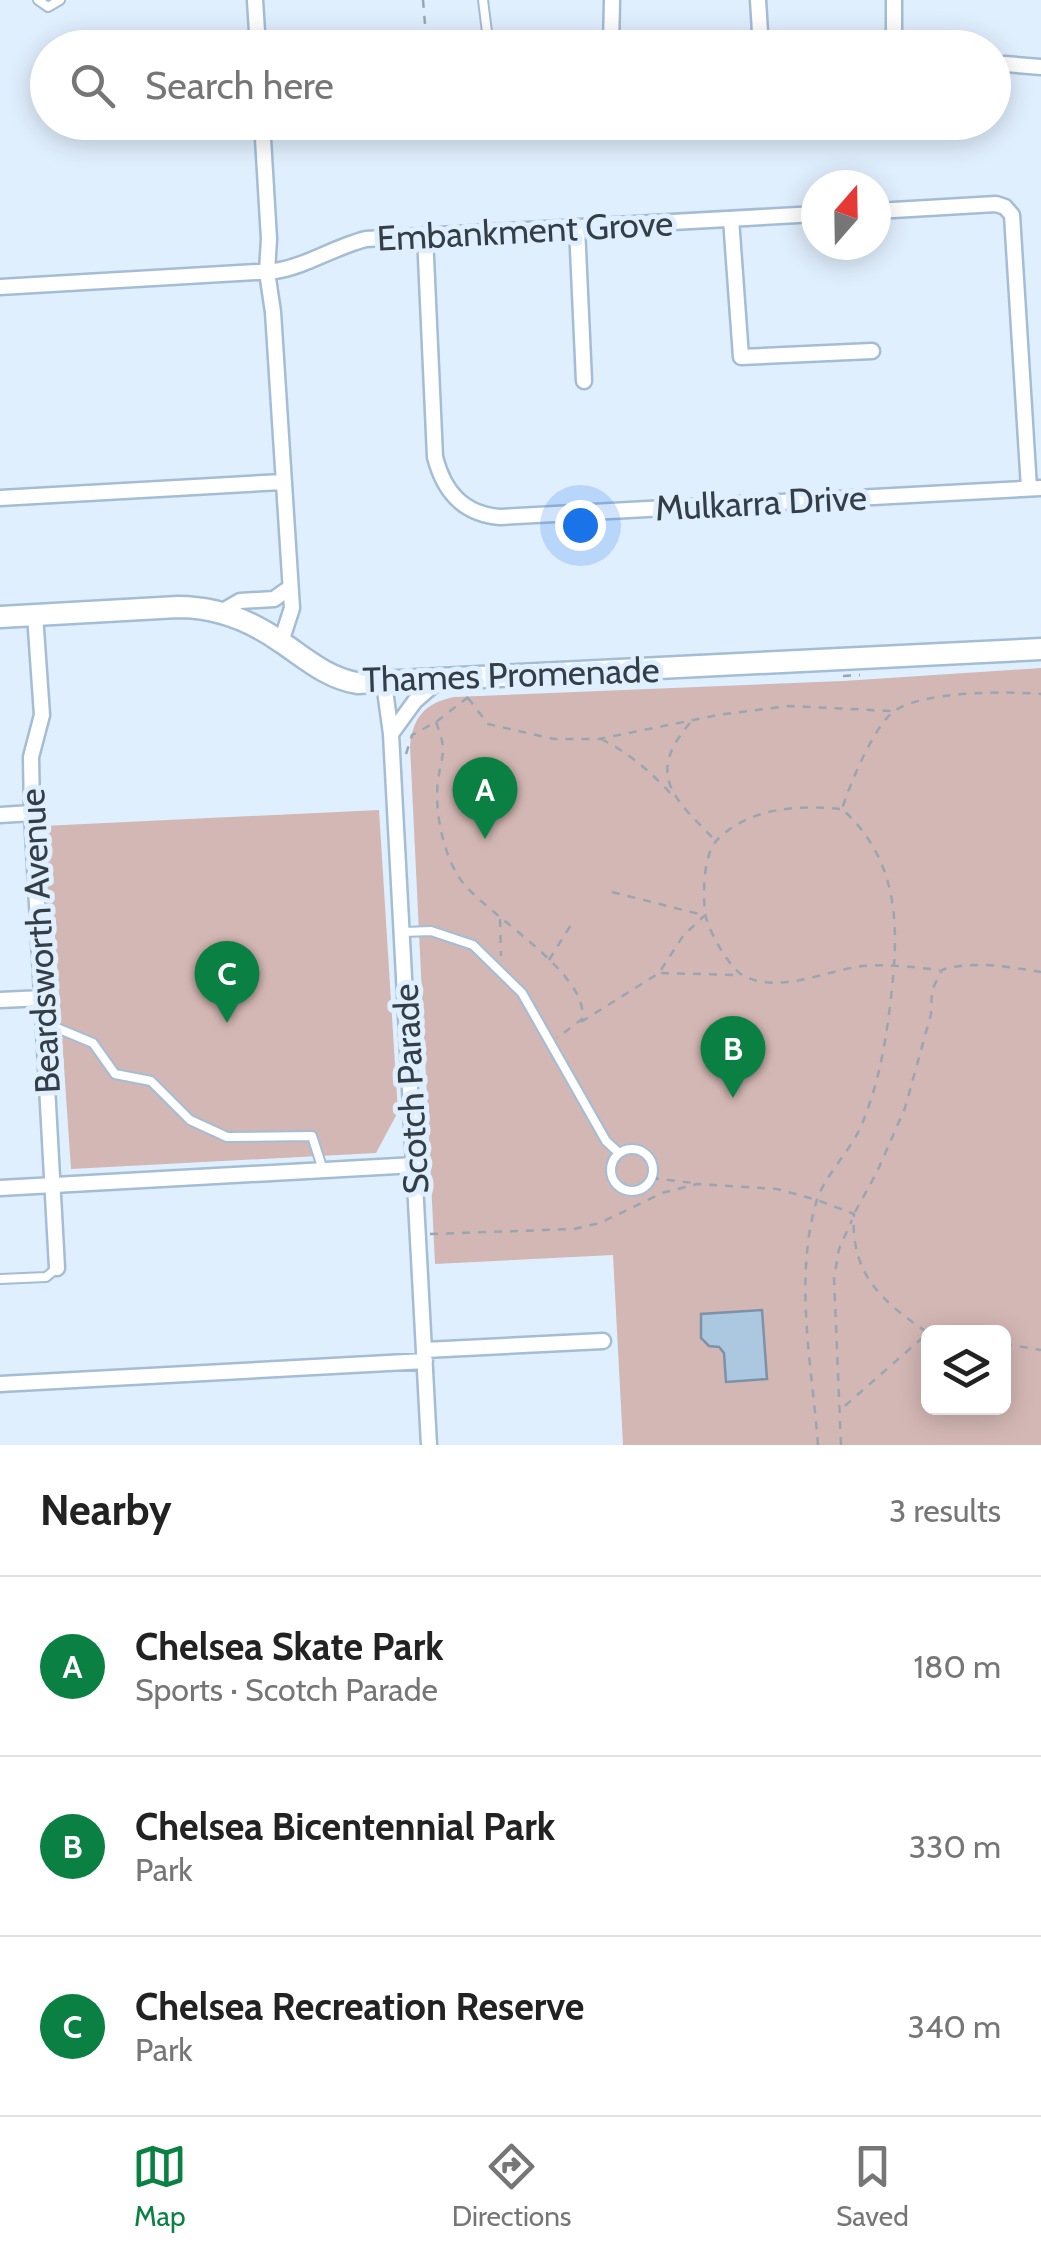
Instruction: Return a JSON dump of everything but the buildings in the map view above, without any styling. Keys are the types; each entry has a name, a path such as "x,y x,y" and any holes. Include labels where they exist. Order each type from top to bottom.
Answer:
{"main road":[{"name":"Thames Promenade","path":"0,617 178,607 221,612 252,623 335,677 357,683 1041,649"}],"street":[{"path":"255,0 257,30"},
{"path":"611,30 612,0"},
{"path":"758,0 759,30"},
{"path":"894,0 894,30"},
{"path":"1011,64 1041,67"},
{"path":"263,140 292,615 277,639"},
{"path":"891,210 1013,204 1035,488"},
{"name":"Embankment Grove","path":"0,287 271,272 292,269 366,239 801,215"},
{"path":"732,219 741,357 872,351"},
{"path":"577,227 584,381"},
{"name":"Mulkarra Drive","path":"425,235 435,457 441,480 468,509 500,517 1035,488"},
{"path":"0,498 282,482"},
{"path":"221,612 240,601 274,599 288,590"},
{"name":"Beardsworth Avenue","path":"35,615 42,716 30,757 57,1268"},
{"path":"391,734 405,713 438,681"},
{"name":"Scotch Parade","path":"388,683 429,1445"},
{"path":"0,815 32,814"},
{"path":"0,1000 44,998"},
{"path":"0,1188 415,1164"},
{"path":"0,1384 603,1341"}],"lane":[{"path":"38,0 48,7 60,0"},
{"path":"483,0 486,30"},
{"path":"403,932 431,931 472,945 522,992 606,1141 620,1153"},
{"path":"45,1023 94,1043 115,1074 151,1081 190,1120 228,1138 312,1136 323,1170"},
{"path":"632,1149 645,1154 652,1165 651,1178 642,1188 622,1188 610,1171 620,1153 632,1149"},
{"path":"0,1279 46,1276 57,1268"}],"path":[{"path":"422,0 425,30"},
{"path":"835,674 870,673"},
{"path":"406,755 412,735 474,694"},
{"path":"466,697 488,724 554,739 599,739 718,714 789,706 894,711 943,696 1041,694"},
{"path":"842,809 849,787 894,711"},
{"path":"436,722 446,754 438,781 438,806 452,866 467,888 577,992 583,1012 576,1026"},
{"path":"676,799 666,774 667,763 679,735 691,722"},
{"path":"599,739 622,750 654,775 716,840"},
{"path":"741,976 730,964 704,916 709,854 716,840 765,813 791,806 842,809 859,825 881,860 896,915 895,966 880,1076 861,1128 817,1200 804,1266 818,1445"},
{"path":"612,892 704,916"},
{"path":"551,1040 659,973 683,936 704,916"},
{"path":"500,918 501,972"},
{"path":"548,961 574,920"},
{"path":"659,973 741,976 766,983 813,978 858,967 942,970 958,965 991,965 1041,972"},
{"path":"841,1445 834,1278 839,1248 905,1108 931,1014 932,990 942,970"},
{"path":"651,1178 777,1189 854,1214"},
{"path":"418,1234 574,1229 600,1223 662,1193 697,1184"},
{"path":"839,1412 928,1334 886,1304 859,1261 852,1239 854,1214"},
{"path":"1011,1345 1041,1350"}],"shaded area":[{"path":"1041,668 1041,1445 623,1445 613,1255 435,1264 410,746 422,713 435,703 454,697 843,681"},
{"path":"379,810 398,1112 376,1153 71,1169 55,935 46,928 43,826"}],"place":[{"name":"Chelsea Skate Park","path":"485,839"},
{"name":"Chelsea Recreation Reserve","path":"227,1023"},
{"name":"Chelsea Bicentennial Park","path":"733,1098"}]}
